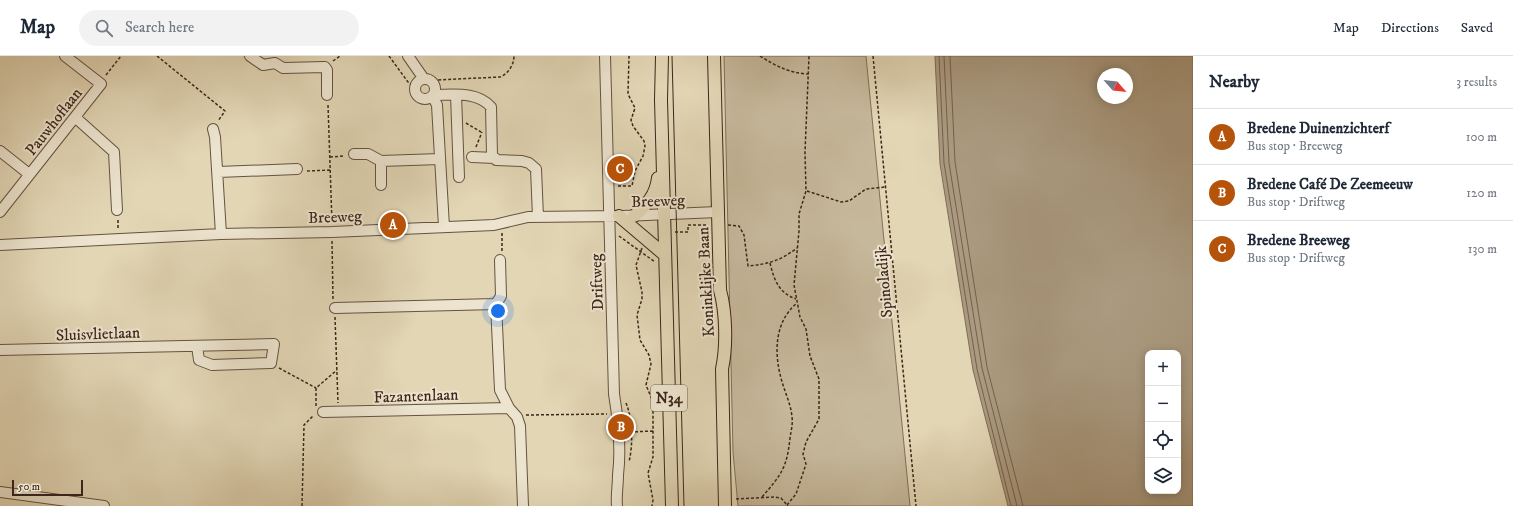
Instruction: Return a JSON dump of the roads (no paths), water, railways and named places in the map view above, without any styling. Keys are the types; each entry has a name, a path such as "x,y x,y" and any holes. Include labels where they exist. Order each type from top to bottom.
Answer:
{"main road":[{"name":"N34","path":"662,56 664,236 661,260 672,506"},
{"name":"Koninklijke Baan","path":"714,56 718,225 725,356 722,369 730,503"},
{"path":"634,216 654,195 663,170"},
{"path":"614,216 647,240 661,260"}],"street":[{"name":"Pauwhoflaan","path":"0,212 29,174 76,118 101,84 66,56"},
{"path":"250,56 263,65 275,63 283,68 325,67 328,95"},
{"path":"408,56 429,81 436,90 433,96 428,100 418,97 415,87 420,80 429,81"},
{"name":"Driftweg","path":"605,56 614,216 614,394 617,414 617,506"},
{"path":"456,95 459,177"},
{"path":"433,96 470,95 486,101 490,107 492,155 495,158"},
{"path":"433,96 437,105 444,227"},
{"path":"76,118 114,152 117,210"},
{"path":"213,129 218,172 221,234"},
{"path":"0,152 29,174"},
{"path":"354,154 368,154 381,161 440,159"},
{"path":"472,157 495,158 496,160 529,163 536,169 538,217"},
{"path":"381,161 382,185"},
{"path":"218,172 297,169"},
{"name":"Breeweg","path":"0,245 221,234 332,232 494,226 528,217 634,216 718,212"},
{"path":"500,260 501,296 496,304 500,390 509,408 517,417 521,437 523,506"},
{"path":"335,308 496,304"},
{"name":"Sluisvlietlaan","path":"0,350 274,344 271,364 212,365 199,360 197,346"},
{"name":"Fazantenlaan","path":"318,411 338,413 509,408"},
{"path":"0,492 104,506"}],"water":[{"path":"935,56 1193,56 1193,506 1008,506 973,370 940,164"}],"tram line":[{"path":"672,56 684,506"}],"place":[{"name":"Bredene Breeweg","path":"620,169"},
{"name":"Bredene Duinenzichterf","path":"393,225"},
{"name":"Bredene Café De Zeemeeuw","path":"621,427"}]}
